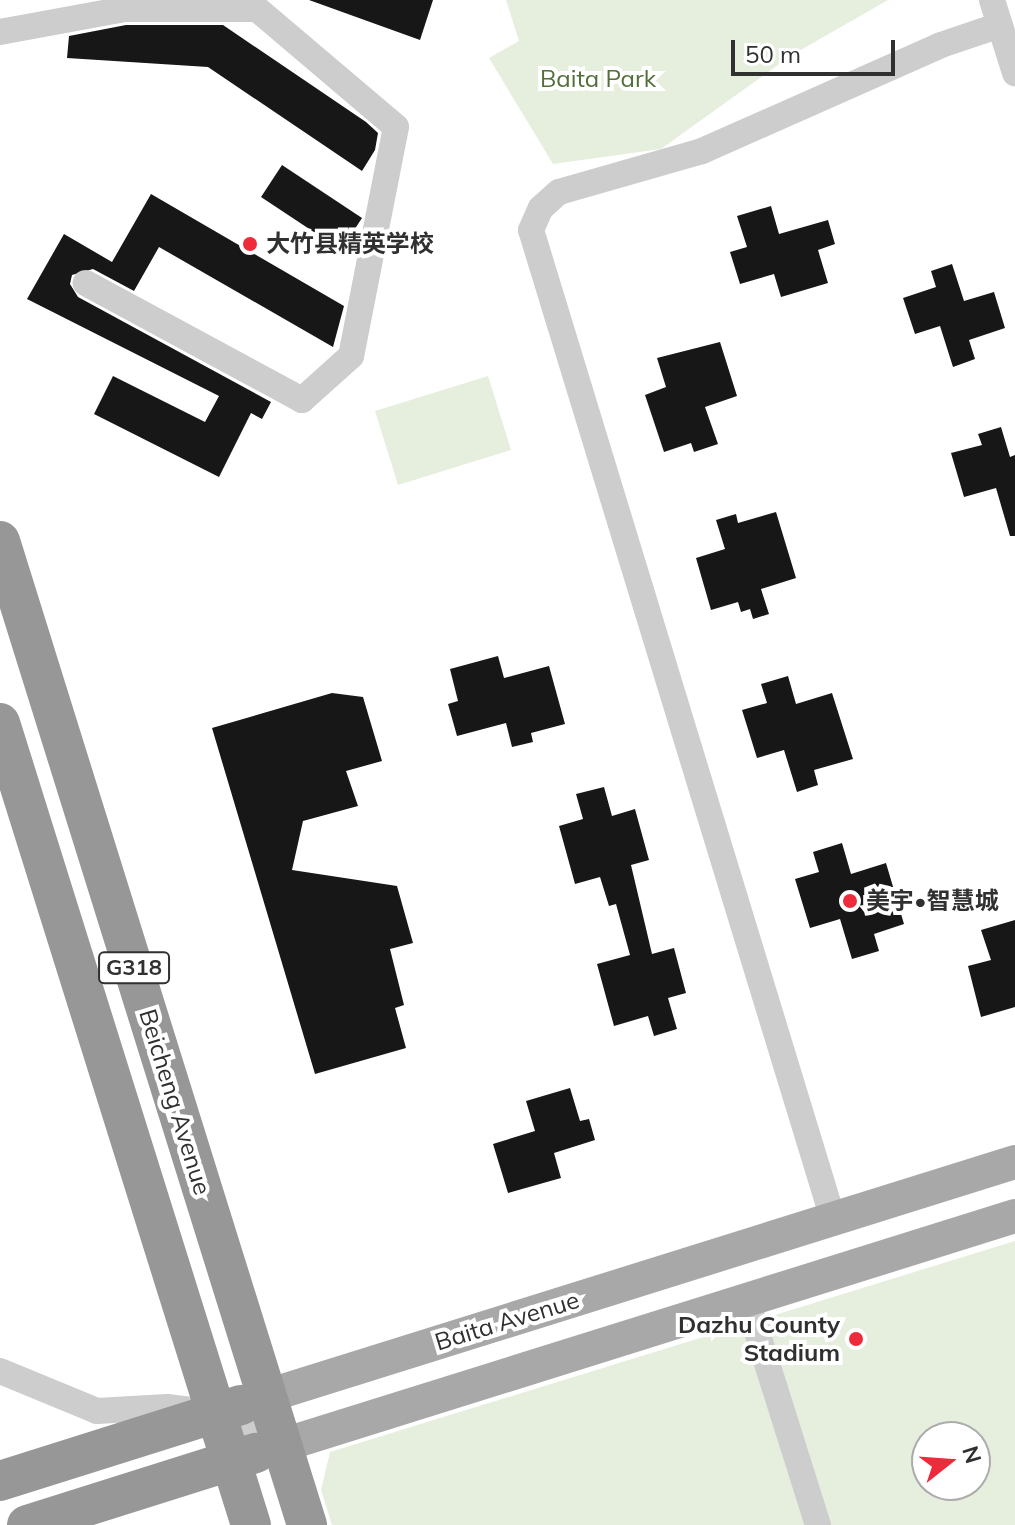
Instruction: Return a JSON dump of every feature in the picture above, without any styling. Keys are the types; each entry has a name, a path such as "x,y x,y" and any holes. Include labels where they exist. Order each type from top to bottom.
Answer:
{"highway":[{"name":"Beicheng Avenue","path":"0,541 307,1525"},
{"name":"G318","path":"0,723 251,1525"},
{"name":"Baita Avenue","path":"0,1481 267,1396"},
{"path":"27,1525 283,1445"}],"main road":[{"name":"Baita Avenue","path":"267,1396 1015,1162"},
{"path":"283,1445 1015,1216"}],"street":[{"path":"0,32 125,9 257,9 396,127 351,356 302,400 86,283"},
{"path":"833,1219 531,230 541,208 559,192 702,151 941,45 996,13 1015,73"},
{"path":"747,1300 818,1525"},
{"path":"0,1371 97,1411 167,1407 216,1413 283,1445"}],"green space":[{"name":"Baita Park","path":"506,0 888,0 792,55 661,149 553,164 489,58 519,41"},
{"path":"488,376 511,450 398,485 375,411"},
{"name":"Dazhu County Stadium","path":"1015,1241 1015,1525 332,1525 321,1490 330,1452"}],"building":[{"path":"309,0 433,0 420,40"},
{"name":"大竹县精英学校","path":"126,25 223,25 366,122 378,133 375,150 362,171 208,67 67,58 69,36"},
{"name":"大竹县精英学校","path":"282,165 362,218 341,250 261,197"},
{"path":"151,194 344,306 333,347 159,247 134,291 93,269 72,275 70,284 78,297 271,402 262,419 251,413 219,477 94,414 113,376 205,422 219,396 27,299 64,234 112,262"},
{"path":"771,206 779,234 828,220 835,244 818,250 828,283 781,297 774,274 740,284 730,252 747,247 737,216"},
{"path":"952,264 964,301 994,292 1005,328 969,340 975,359 953,367 940,326 915,334 903,298 936,287 931,271"},
{"path":"720,342 737,396 705,407 718,444 694,452 691,443 664,452 645,395 666,387 657,358"},
{"path":"1001,427 1010,457 1015,455 1015,536 1010,536 996,488 964,497 951,453 982,445 978,434"},
{"path":"776,512 796,578 761,589 769,614 753,619 750,609 741,612 738,602 711,610 696,558 725,549 716,520 736,514 738,523"},
{"path":"498,656 504,678 549,666 565,724 531,733 533,742 512,747 506,723 457,736 448,704 458,701 450,669"},
{"path":"788,676 796,704 832,693 853,759 814,770 818,785 797,792 784,750 757,758 742,710 767,703 761,684"},
{"path":"332,693 363,697 382,761 346,771 358,806 303,821 292,870 397,886 413,943 390,949 404,1005 395,1008 406,1048 315,1074 212,728"},
{"path":"604,787 612,816 635,809 649,860 631,865 652,954 674,948 686,993 668,998 677,1029 654,1036 648,1016 614,1026 597,964 630,955 616,904 609,906 600,877 575,884 559,826 583,819 576,794"},
{"name":"美宇•智慧城","path":"842,843 851,874 886,863 904,924 874,934 879,951 852,959 840,919 810,928 795,879 819,872 813,852"},
{"name":"美宇•智慧城","path":"1015,920 1015,1007 981,1017 968,966 991,960 981,930"},
{"path":"570,1088 580,1121 589,1119 595,1140 554,1153 561,1178 508,1193 493,1144 535,1131 526,1101"}],"place":[{"name":"大竹县精英学校","path":"250,244"},
{"name":"美宇•智慧城","path":"850,901"},
{"name":"Dazhu County Stadium","path":"856,1339"}]}
